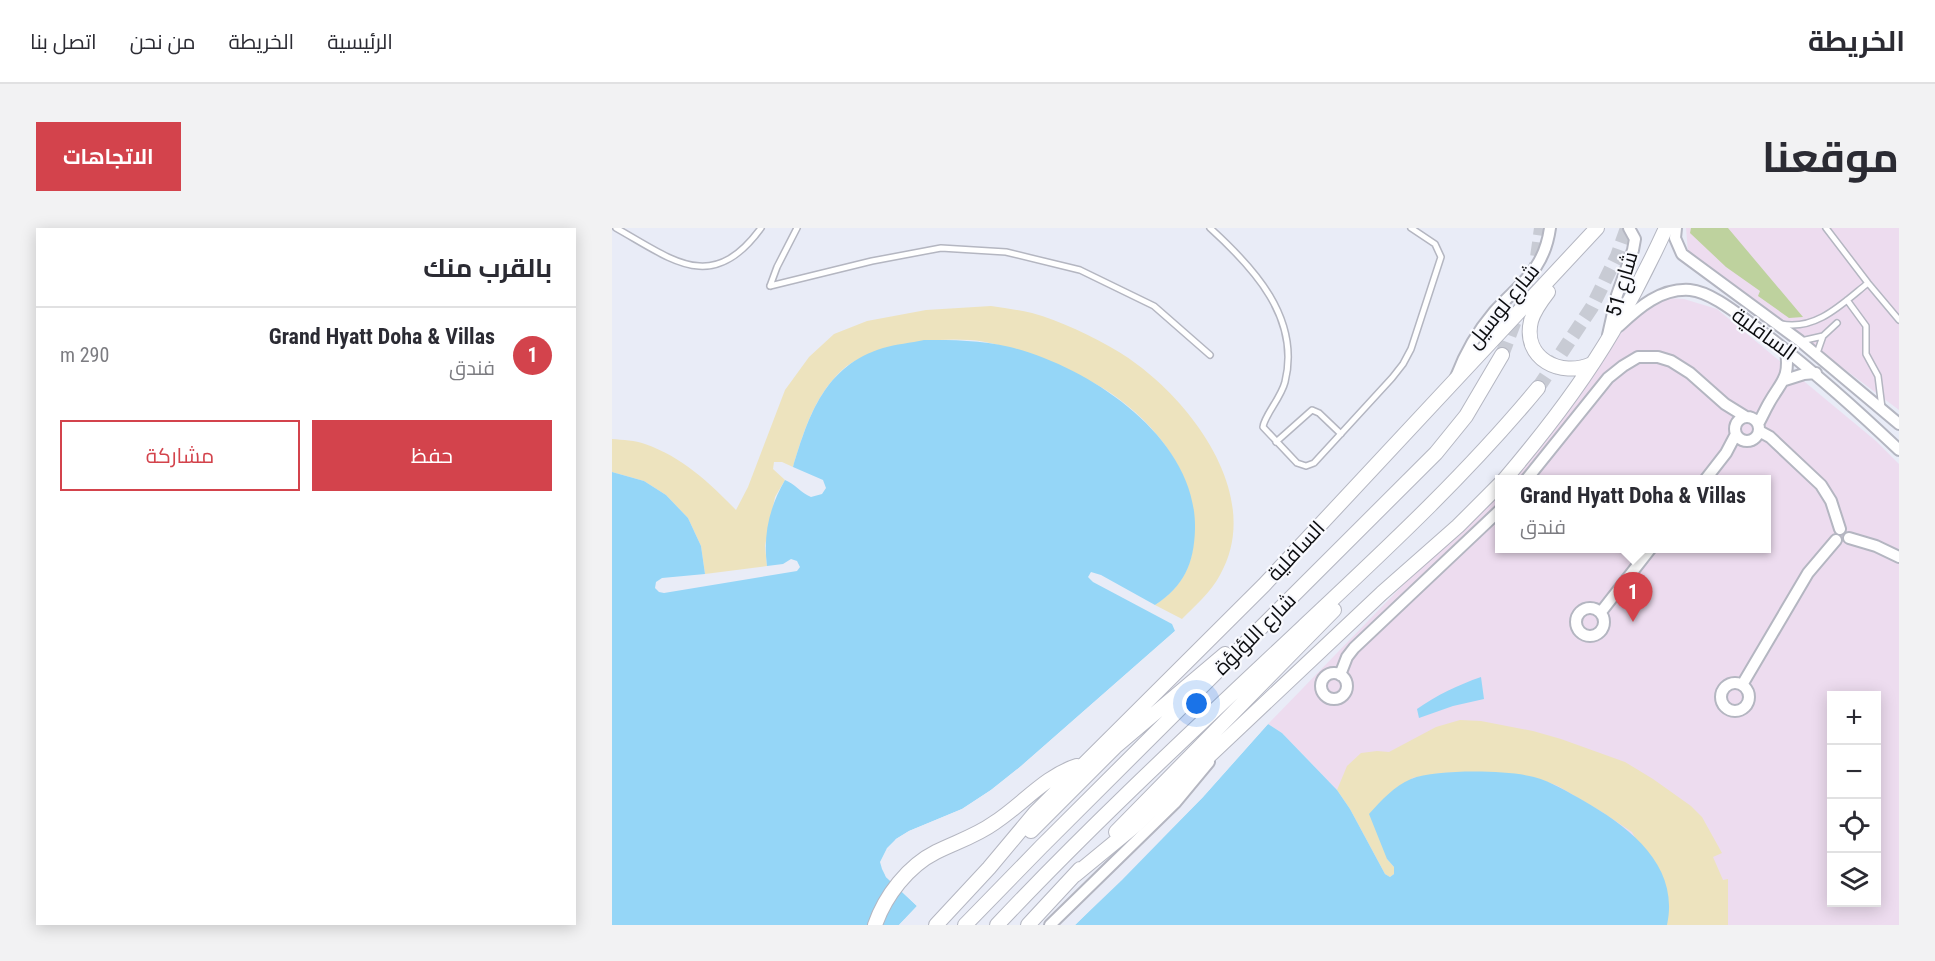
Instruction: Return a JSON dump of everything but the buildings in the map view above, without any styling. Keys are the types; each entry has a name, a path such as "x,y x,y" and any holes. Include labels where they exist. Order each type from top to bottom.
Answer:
{"main road":[{"name":"السافلية","path":"989,868 1035,813 1264,585 1597,228"},
{"name":"السافلية","path":"1508,475 1560,411 1592,364 1666,228"},
{"path":"1574,253 1536,308 1530,329 1531,340 1542,358 1551,365 1572,370 1592,364"},
{"name":"شارع اللؤلؤة","path":"965,925 1436,453 1473,406 1502,355"},
{"name":"شارع اللؤلؤة","path":"997,925 1054,864 1360,575 1496,438 1538,387"},
{"path":"1075,874 1121,839 1495,489"},
{"path":"1028,925 1075,874 1333,612 1360,575"},
{"path":"936,925 989,868 1019,843 1142,723 1297,591"},
{"path":"875,925 896,887 907,874 935,852 984,830 1011,812 1054,777 1082,765"}],"street":[{"name":"شارع لوسيل","path":"1453,384 1466,352 1476,335 1494,312 1536,270 1543,256 1550,228"},
{"name":"شارع 51","path":"1609,336 1617,295 1633,250 1635,239 1629,228"},
{"name":"السافلية","path":"1676,228 1675,237 1682,254 1800,341 1899,424"},
{"name":"السافلية","path":"1609,336 1638,308 1653,298 1671,292 1693,290 1708,296 1739,315 1816,373 1899,450"},
{"path":"1709,475 1726,453 1736,448 1748,428 1785,380 1786,350"},
{"path":"1530,475 1608,378 1638,357 1658,357 1671,362 1701,381 1748,428 1767,444 1779,447 1821,485 1831,501 1840,529"},
{"path":"1785,380 1816,373"},
{"path":"1340,675 1347,657 1354,648 1495,515"},
{"path":"1840,529 1848,532 1849,538"},
{"path":"1742,685 1808,573 1836,540 1835,533 1840,529"},
{"path":"1836,540 1842,543 1849,538"},
{"path":"1849,538 1876,546 1899,557"},
{"path":"1601,612 1648,553"},
{"path":"1050,925 1175,803 1198,777 1217,749"}],"lane":[{"path":"616,228 675,261 695,267 705,267 726,262 735,257 751,243 761,228"},
{"path":"798,228 779,261 770,286 872,261 941,248 1006,252 1080,270 1154,306 1210,355"},
{"path":"1210,228 1262,282 1284,326 1289,361 1286,380 1280,399 1263,424 1264,430 1297,463 1306,466 1314,463 1398,371 1408,357 1441,257 1435,244 1411,228"},
{"path":"1827,228 1899,320"},
{"path":"1776,323 1791,325 1815,321 1868,283"},
{"path":"1847,300 1866,326 1866,354 1878,376 1882,409"},
{"path":"1800,341 1823,336 1838,323"},
{"path":"1816,356 1823,336"},
{"path":"1276,442 1312,410 1319,412 1341,434"}],"shaded area":[{"path":"1686,228 1899,228 1899,410 1688,252"},
{"path":"1667,298 1684,299 1717,309 1876,441 1899,464 1899,925 1667,925 1668,921 1337,790 1282,733 1268,724 1495,490 1495,553 1771,553 1771,475 1508,475 1573,401 1620,334 1643,312"}],"green space":[{"path":"1691,228 1728,228 1803,317 1789,318 1758,296 1760,291 1726,267 1690,233"}],"sand":[{"path":"991,306 1032,313 1054,320 1119,352 1170,393 1193,419 1212,448 1226,480 1233,512 1232,544 1216,581 1182,619 1155,605 1172,591 1184,575 1191,556 1194,534 1193,510 1188,487 1165,445 1133,410 1094,383 1000,346 960,339 922,342 866,356 841,371 817,404 805,429 793,467 782,462 774,462 773,469 785,480 775,497 765,546 767,566 705,574 701,546 688,518 666,495 644,481 612,472 612,439 641,443 658,449 683,463 705,480 736,510 748,487 785,390 809,357 834,334 867,321 926,310"},
{"path":"1460,720 1481,721 1533,731 1625,762 1691,806 1702,817 1722,853 1713,857 1723,880 1728,879 1728,925 1667,925 1668,898 1632,832 1558,786 1533,777 1484,772 1441,773 1412,778 1387,859 1394,867 1394,874 1390,877 1385,874 1350,809 1337,790 1347,766 1361,753 1389,752 1436,727"}],"water":[{"path":"924,340 988,343 1041,357 1073,371 1104,389 1133,411 1158,436 1178,465 1191,496 1195,529 1190,563 1186,573 1173,590 1155,605 1101,575 1091,572 1088,577 1093,582 1172,624 1175,631 991,790 962,809 909,831 896,839 881,862 886,877 917,906 899,925 612,925 612,472 644,481 666,495 688,518 701,546 705,574 662,578 656,582 655,588 659,592 797,571 800,567 797,561 791,559 783,564 767,566 768,522 785,480 811,497 822,494 826,488 823,480 793,467 813,411 822,394 847,367 863,356 883,348"},
{"path":"1481,677 1484,699 1453,706 1419,718 1417,709 1464,683"},
{"path":"1268,724 1282,733 1337,790 1350,809 1385,874 1390,877 1394,874 1394,867 1387,859 1369,814 1394,789 1411,779 1437,773 1507,773 1534,777 1554,784 1601,811 1618,823 1647,850 1666,884 1669,904 1667,925 1075,925 1203,797"}],"pier":[{"path":"1175,631 1177,633 993,792 963,811 910,834 889,850 884,868 920,906 903,925 899,925 917,906 886,877 880,862 887,848 909,831 962,809 991,790"},
{"path":"1266,722 1268,724 1203,797 1122,880 1075,925 1072,925 1201,795"}],"tunnel":[{"path":"1502,355 1536,265 1541,228"},
{"path":"1538,388 1592,307 1617,256 1627,228"}],"place":[{"name":"Grand Hyatt Doha & Villas","path":"1633,622"}]}
